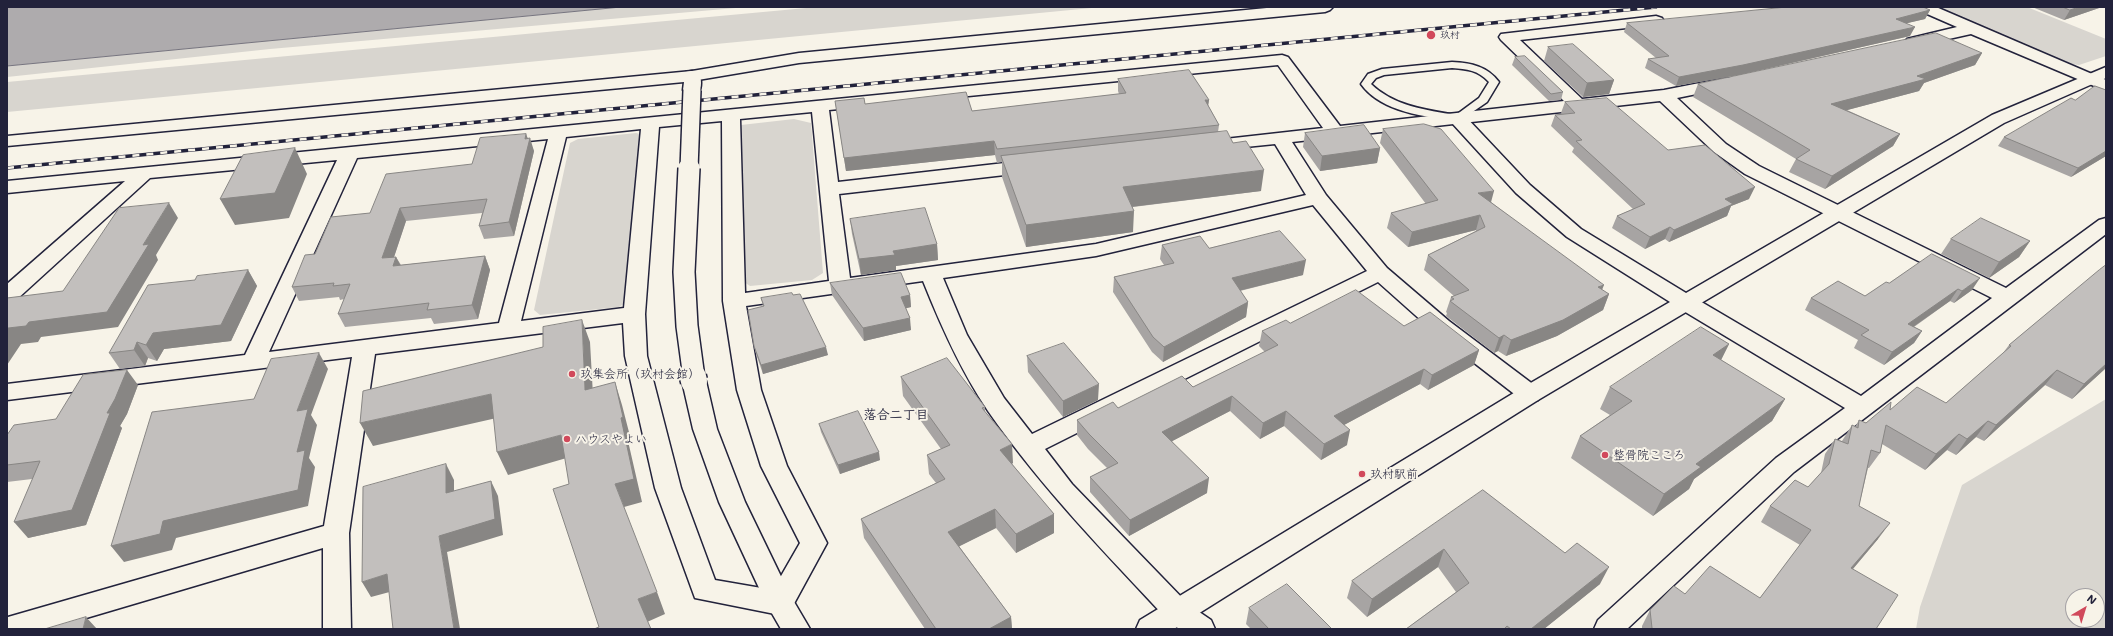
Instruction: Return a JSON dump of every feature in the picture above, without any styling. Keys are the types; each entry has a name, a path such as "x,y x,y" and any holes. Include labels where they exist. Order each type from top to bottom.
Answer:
{"street":[{"path":"7,141 692,83 799,58 1325,7"},
{"path":"1923,7 1971,29 2100,79"},
{"path":"1578,105 1507,37 1671,20"},
{"path":"1894,46 1971,29"},
{"path":"7,187 1282,60 1335,131"},
{"path":"1150,629 1179,613 1530,394 1998,119 2100,79"},
{"path":"1201,147 1664,95 1739,81"},
{"path":"692,83 684,272 687,326 694,381 705,429 732,502 780,603 796,629"},
{"path":"1664,95 1720,148 1752,170 2009,298"},
{"path":"820,105 840,287"},
{"path":"731,114 734,301 748,390 774,466 814,543 780,603"},
{"path":"1458,119 1523,189 1574,233 1685,302 1862,407"},
{"path":"651,122 634,314 636,356 668,488 705,590 780,603"},
{"path":"508,330 558,133"},
{"path":"1280,138 1318,198 1380,273 1441,326 1530,394"},
{"path":"253,362 349,154"},
{"path":"829,189 1051,164"},
{"path":"7,296 145,173"},
{"path":"734,301 1096,250 1318,198"},
{"path":"1608,629 1785,466 2106,224"},
{"path":"1028,446 1380,273"},
{"path":"931,274 956,335 996,404 1063,491 1179,613 1201,629"},
{"path":"7,392 634,314"},
{"path":"337,629 336,533 365,348"},
{"path":"8,629 336,533"}],"lane":[{"path":"1452,65 1469,66 1486,71 1494,82 1482,100 1458,119 1413,110 1375,95 1366,84 1372,76 1382,72 1452,65"}],"shaded area":[{"path":"7,7 621,7 7,66"},
{"path":"621,7 747,7 270,49 7,77 7,66"},
{"path":"817,7 1102,7 7,112 7,82"},
{"path":"1935,7 2027,7 2106,39 2106,56 2079,65 2071,64"},
{"path":"794,119 811,123 823,273 812,280 750,286 744,282 741,222 741,125"},
{"path":"636,133 643,135 627,302 619,307 540,315 534,310 570,143 578,139"},
{"path":"2106,399 2106,629 1916,629 1920,607 1962,485"}],"building":[{"path":"1787,7 1923,7 1930,10 1896,19 1915,27 1743,65 1679,77 1648,59 1669,56 1627,23"},
{"path":"2063,7 2079,7 2070,10"},
{"path":"1936,33 1982,53 1917,76 1926,79 1831,104 1900,134 1832,176 1796,159 1810,150 1698,84"},
{"path":"1573,44 1614,80 1587,83 1548,47"},
{"path":"1525,56 1563,92 1551,94 1515,57"},
{"path":"1189,70 1209,100 1205,100 1219,125 997,149 994,141 844,158 835,101 864,98 865,104 966,92 972,111 1126,93 1118,79"},
{"path":"2095,86 2106,90 2106,151 2078,168 2004,137 2071,98 2075,100"},
{"path":"1607,98 1668,150 1705,145 1755,187 1725,199 1733,204 1674,230 1670,227 1650,237 1617,216 1645,204 1576,141 1582,140 1555,115 1575,113 1565,102"},
{"path":"1424,124 1441,129 1494,191 1478,193 1604,285 1598,287 1609,294 1563,320 1511,340 1504,335 1499,338 1450,301 1454,299 1451,297 1469,290 1428,255 1485,227 1480,215 1412,232 1391,213 1438,200 1383,129"},
{"path":"1364,125 1380,148 1322,156 1305,133"},
{"path":"1227,131 1233,143 1246,141 1264,170 1123,187 1134,211 1026,225 1001,156"},
{"path":"526,134 525,139 530,138 509,222 479,226 487,199 400,208 382,258 396,257 393,266 485,256 472,305 427,310 429,303 338,314 350,284 333,286 334,283 292,287 305,255 315,254 331,217 370,213 386,174 472,164 480,138"},
{"path":"295,148 275,193 220,199 243,155"},
{"path":"169,203 143,245 149,244 107,312 29,322 26,326 8,328 7,330 7,298 63,291 119,208"},
{"path":"925,208 937,244 893,251 895,255 859,259 850,219"},
{"path":"1981,218 2030,241 1999,262 1951,239"},
{"path":"1280,231 1306,260 1232,278 1248,302 1164,347 1153,337 1114,277 1174,263 1162,245 1200,236 1209,248"},
{"path":"1932,254 1980,278 1962,291 1958,289 1908,324 1922,331 1892,352 1861,335 1869,330 1811,298 1838,281 1865,296 1886,282 1889,283"},
{"path":"2106,265 2106,364 2084,384 2057,370 1996,425 1988,421 1967,439 1959,434 1936,454 1886,425 1880,453 1871,450 1859,506 1890,523 1851,568 1898,595 1876,629 1652,628 1650,610 1674,586 1685,594 1710,566 1760,598 1811,530 1770,506 1795,480 1808,487 1829,464 1835,439 1848,444 1852,425 1858,428 1859,420 1866,423 1891,402 1890,410 1917,387 1946,403 2011,346 2009,345"},
{"path":"248,270 221,325 153,333 146,345 137,342 134,350 109,353 148,285 195,280 197,276"},
{"path":"901,273 910,295 901,297 910,318 863,328 830,283"},
{"path":"1356,290 1404,326 1430,312 1479,350 1432,375 1424,369 1334,416 1350,430 1324,444 1286,411 1263,423 1232,396 1162,432 1209,478 1130,520 1090,477 1118,463 1077,420 1113,402 1118,408 1182,376 1193,387 1278,345 1262,331 1286,320 1290,323"},
{"path":"792,293 793,295 800,294 826,347 761,365 754,346 748,310 764,306 761,298"},
{"path":"582,320 585,390 615,382 623,417 621,418 634,479 615,484 657,592 638,599 651,629 594,629 599,627 553,489 569,484 561,435 497,452 491,394 360,423 363,391 543,347 543,327"},
{"path":"1701,327 1729,344 1713,355 1785,399 1696,464 1701,467 1664,494 1580,436 1632,401 1610,387"},
{"path":"1064,343 1099,384 1063,401 1027,356"},
{"path":"319,353 297,411 308,409 297,452 305,450 298,490 163,521 160,534 111,546 152,412 254,399 271,359"},
{"path":"947,358 985,407 982,408 1012,444 1000,450 1054,514 1016,534 995,509 948,532 1011,617 989,629 936,629 861,519 945,479 927,455 950,445 901,377"},
{"path":"127,370 115,399 107,413 110,413 72,510 14,522 40,461 7,465 7,435 14,425 56,419 83,375"},
{"path":"858,411 879,452 838,465 819,424"},
{"path":"446,464 446,493 491,481 495,519 439,536 454,629 393,629 387,574 362,582 363,487"},
{"path":"1483,490 1565,553 1577,543 1609,567 1531,629 1511,629 1507,626 1504,629 1406,629 1469,583 1444,549 1372,599 1352,581"},
{"path":"1287,584 1331,628 1330,629 1269,629 1249,608"},
{"path":"86,617 83,629 45,629"}],"railway":[{"path":"7,168 1656,7"}],"place":[{"name":"玖村","path":"1431,35"},
{"name":"玖集会所（玖村会館）","path":"572,374"},
{"name":"ハウスやよい","path":"567,439"},
{"name":"整骨院こころ","path":"1605,455"},
{"name":"玖村駅前","path":"1362,474"}],"district":[{"name":"落合二丁目","path":"896,415"}]}
